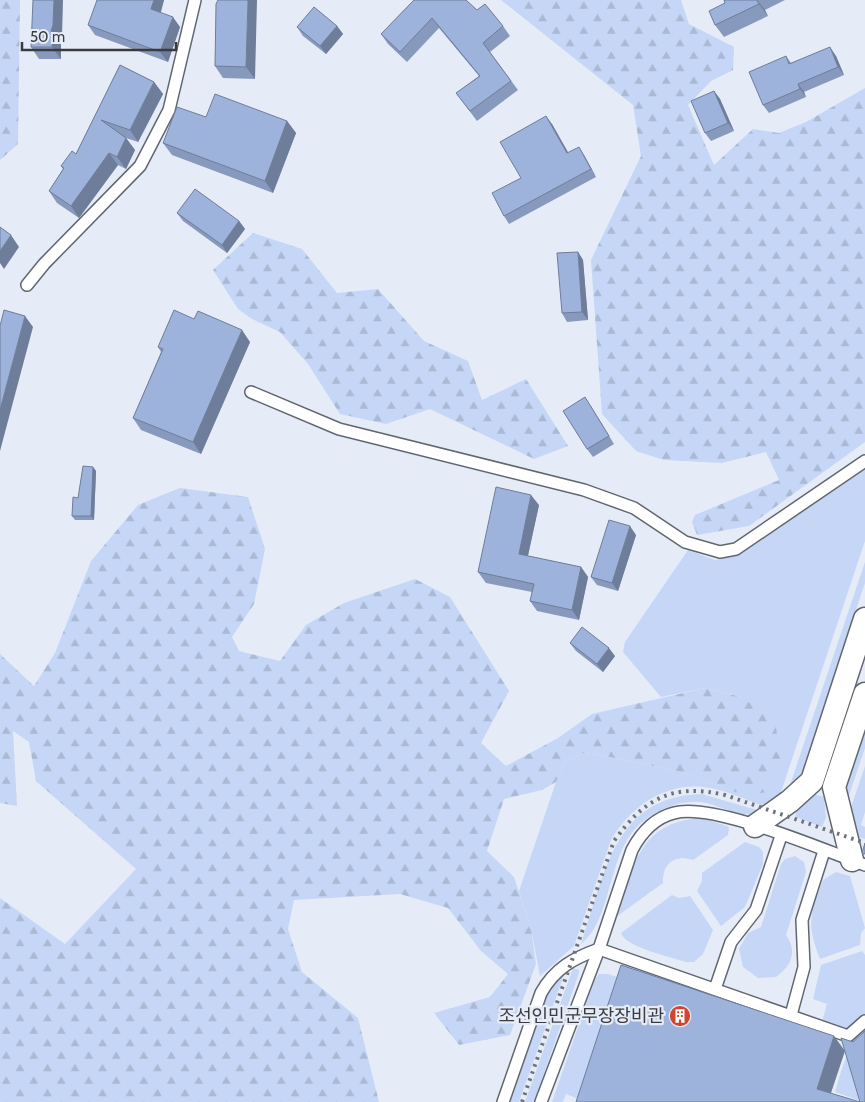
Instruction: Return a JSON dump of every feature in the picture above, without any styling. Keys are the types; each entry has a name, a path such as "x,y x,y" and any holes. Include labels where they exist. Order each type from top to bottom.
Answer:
{"street":[{"path":"755,826 790,801 812,781 865,618"},
{"path":"858,863 834,787 865,694"},
{"path":"812,781 834,787"}],"lane":[{"path":"27,285 44,264 140,166 169,110 195,0"},
{"path":"251,392 339,429 584,490 634,508 685,542 720,552 736,549 865,461"},
{"path":"541,1102 599,948 632,850 646,829 661,818 686,811 703,811 755,826 858,863"},
{"path":"715,989 731,942 756,910 781,836"},
{"path":"791,1015 804,967 802,920 824,851"},
{"path":"503,1102 541,993 549,979 572,959 599,948 848,1036 865,1021"}],"green space":[{"path":"0,0 20,0 18,144 0,160"},
{"path":"501,0 681,0 689,24 734,47 733,70 711,81 688,105 714,165 753,129 779,133 806,122 865,88 865,442 749,526 697,535 692,522 695,515 779,480 766,452 722,463 664,460 636,451 602,414 591,260 641,156 633,105"},
{"path":"253,233 302,249 337,293 378,289 424,341 468,361 482,400 526,379 568,446 534,459 430,409 386,424 340,414 308,364 280,332 252,319 238,309 213,270"},
{"path":"865,466 865,541 780,795 766,807 719,790 688,787 674,789 661,794 638,808 619,828 611,840 574,946 540,976 531,928 519,891 556,782 565,762 586,752 681,772 746,796 741,697 705,688 661,697 623,652 625,642 688,550 715,560 740,555"},
{"path":"180,488 248,497 265,549 254,604 232,637 239,651 280,661 306,625 344,603 415,579 450,597 509,691 481,743 506,766 558,738 592,714 705,688 741,697 775,719 780,758 766,792 746,796 681,772 586,752 565,762 556,782 542,790 504,799 487,851 514,877 531,928 536,964 510,1035 459,1045 434,1013 490,997 508,974 481,951 448,908 400,894 294,900 288,929 302,972 358,1018 379,1102 0,1102 0,898 65,944 136,869 36,781 29,742 13,731 17,806 0,803 0,654 34,686 55,653 91,561 138,505"},
{"path":"865,562 865,583 800,777 789,788"},
{"path":"865,725 865,748 844,810 842,794"},
{"path":"865,766 865,812 861,825 865,827 865,839 854,836 847,819"},
{"path":"702,794 760,811 746,814 708,803 685,802 669,806 641,823 621,851 599,918 592,933 581,944 606,867 617,844 631,824 649,809 672,798"},
{"path":"814,794 824,797 826,817 822,827 795,817 799,807"},
{"path":"701,818 727,826 729,828 728,835 693,860 687,858 675,859 667,865 663,876 663,883 616,917 634,865 651,838 664,828 680,821"},
{"path":"745,842 759,847 763,852 763,864 745,907 721,926 697,891 702,881 702,873"},
{"path":"795,856 804,862 806,872 786,935 792,947 791,958 786,968 776,977 758,978 743,967 739,949 748,933 761,927 781,864 785,859"},
{"path":"836,872 850,876 865,928 861,933 860,945 820,959 813,936 811,919 823,880"},
{"path":"672,895 679,898 690,896 713,930 703,954 694,962 686,962 639,947 624,938 621,933"},
{"path":"862,951 865,955 865,1016 853,1024 850,1029 822,1022 827,1004 813,999 821,965"},
{"path":"573,968 579,970 579,973 534,1102 525,1102"},
{"path":"599,974 608,974 626,980 584,1101 566,1094 563,1102 552,1102 594,981"},
{"path":"564,975 519,1102 508,1102 545,994 559,977"},
{"path":"865,1030 863,1102 835,1092 849,1051"}],"building":[{"path":"33,0 54,0 51,31 53,32 52,47 31,47"},
{"path":"97,0 154,0 151,9 173,17 160,52 88,25"},
{"path":"218,0 248,0 246,67 215,66 216,4"},
{"path":"414,0 466,0 477,10 485,4 503,26 483,43 511,81 470,111 456,93 480,76 432,18 400,52 381,34"},
{"path":"724,0 757,0 759,4 715,25 709,11 725,3"},
{"path":"314,7 337,26 320,46 297,27"},
{"path":"830,47 838,67 798,84 800,89 763,105 749,72 786,56 789,64"},
{"path":"120,65 154,82 130,130 101,120 126,138 117,157 109,153 71,206 49,191 64,168 61,166 72,151 76,154"},
{"path":"714,91 728,123 705,133 691,101"},
{"path":"215,94 287,121 265,181 163,143 177,107 206,117"},
{"path":"546,116 567,153 579,147 591,169 504,216 492,193 521,178 500,142"},
{"path":"195,189 239,221 222,245 177,213"},
{"path":"0,227 11,235 0,251"},
{"path":"578,252 582,312 562,313 557,253"},
{"path":"4,310 25,316 0,410 0,326"},
{"path":"174,310 194,319 198,311 242,330 193,442 133,418 163,349 158,347"},
{"path":"585,397 609,436 587,449 563,411"},
{"path":"83,466 93,467 91,516 72,516 73,497 78,498"},
{"path":"496,487 531,495 519,554 581,567 572,610 530,601 534,584 478,572"},
{"path":"609,520 630,526 612,583 591,577"},
{"path":"582,627 609,648 597,664 570,643"},
{"path":"865,843 865,854 862,853"},
{"name":"조선인민군무장장비관","path":"621,965 834,1036 817,1089 860,1102 576,1102"},
{"path":"865,1031 865,1102 860,1102 841,1038 853,1042"}],"railway":[{"path":"522,1102 614,841 625,826 649,804 661,797 690,791 725,795 865,843"}],"place":[{"name":"조선인민군무장장비관","path":"680,1016"}]}
